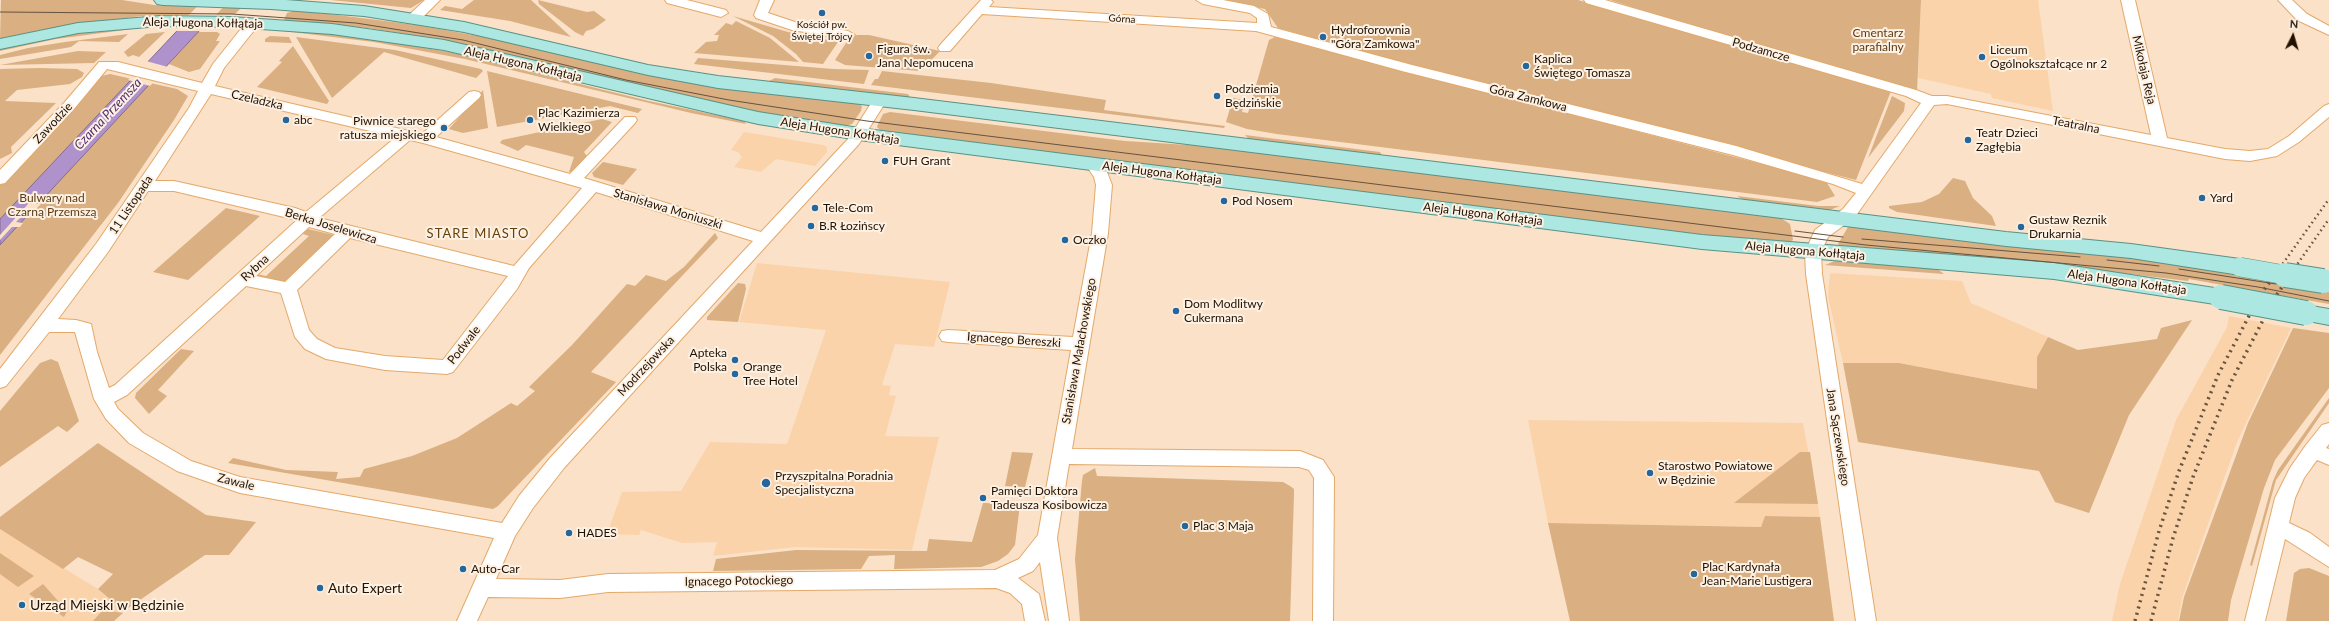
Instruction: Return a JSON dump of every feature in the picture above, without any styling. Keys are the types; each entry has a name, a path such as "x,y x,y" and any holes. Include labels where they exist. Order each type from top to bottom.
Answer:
{"main road":[{"name":"Aleja Hugona Kołłątaja","path":"169,1 251,3 273,2 364,11 414,18 516,38 668,73 726,82 1998,238 2131,251 2240,267 2326,282"},
{"name":"Aleja Hugona Kołłątaja","path":"0,44 78,28 160,21 232,22 332,29 444,45 675,100 758,118 859,134 1702,242 2054,271 2221,297 2322,316"}],"street":[{"path":"414,18 433,0"},
{"path":"672,0 721,13"},
{"path":"767,0 761,15 792,26 848,35"},
{"path":"945,48 988,0"},
{"path":"1203,0 1254,10 1263,17 1265,29"},
{"name":"Podzamcze","path":"1591,0 1911,93 1930,101"},
{"name":"Mikołaja Reja","path":"2128,0 2160,141"},
{"path":"2285,0 2302,17 2329,31"},
{"name":"Górna","path":"978,10 1265,29"},
{"name":"11 Listopada","path":"0,380 93,260 196,108 206,88 230,51 253,23"},
{"name":"Góra Zamkowa","path":"1265,29 1407,68 1762,158 1864,190"},
{"name":"Czeladzka","path":"104,65 118,66 176,81 414,136"},
{"name":"Zawodzie","path":"0,179 69,106 104,65"},
{"path":"414,136 474,95"},
{"name":"Modrzejowska","path":"467,621 507,532 526,502 564,455 859,134 880,100"},
{"path":"1812,252 1821,234 1844,219 1930,101"},
{"name":"Teatralna","path":"1930,101 1954,102 2225,154 2250,156 2272,154 2294,139 2329,109"},
{"path":"414,136 573,180 630,120"},
{"name":"Rybna","path":"103,400 121,390 308,219 414,136"},
{"name":"Stanisława Małachowskiego","path":"1059,621 1047,538 1100,232 1104,185 1102,176 1094,165"},
{"name":"Stanisława Moniuszki","path":"573,180 762,238"},
{"name":"Berka Joselewicza","path":"144,186 174,186 295,213 317,224 518,273"},
{"name":"Podwale","path":"288,289 302,332 311,344 332,354 385,364 447,367 518,273 523,264 593,186"},
{"path":"242,279 288,289 347,232"},
{"name":"Jana Sączewskiego","path":"1812,252 1814,274 1866,621"},
{"name":"Zawale","path":"44,325 76,326 85,329 88,352 103,400 112,414 136,438 184,466 240,485 507,532"},
{"name":"Ignacego Bereszki","path":"948,336 1080,344"},
{"path":"2256,621 2277,526 2285,498 2296,473 2321,454 2329,430"},
{"path":"1061,456 1300,459 1316,465 1324,477 1323,621"},
{"path":"2277,526 2303,539 2329,558"},
{"name":"Stanisława Małachowskiego","path":"997,579 1026,565 1047,538"},
{"path":"997,579 1018,587 1032,600 1035,621"},
{"name":"Ignacego Potockiego","path":"481,588 560,589 608,582 997,579"}],"shaded area":[{"name":"Liceum Ogólnokształcące nr 2","path":"1921,0 2038,0 2053,111 1992,98 1991,94 1918,78"},
{"path":"744,132 823,145 827,147 827,152 815,166 776,159 761,172 734,167 742,157 738,152 731,150"},
{"path":"757,263 950,282 934,347 895,344 882,385 891,386 889,395 896,396 885,436 939,437 912,550 795,547 713,556 717,542 682,543 641,530 639,535 607,534 622,492 681,491 710,442 787,444 826,330 739,322"},
{"path":"1830,273 1962,281 1971,303 2048,337 2037,357 2038,389 1899,363 1843,363 1828,296"},
{"path":"2229,316 2291,328 2237,442 2182,598 2178,621 2112,621 2120,584 2176,420 2227,327"},
{"path":"1528,420 1803,423 1820,517 1765,516 1761,527 1548,523"},
{"path":"0,529 98,589 124,611 114,621 0,621"}],"green space":[{"path":"1,0 122,0 154,5 241,8 235,14 141,16 84,24 0,40"},
{"path":"331,0 424,0 411,8"},
{"path":"474,0 531,0 571,37 510,21 440,10 445,6 462,9"},
{"path":"538,0 587,12 594,11 606,20 593,29 586,31 583,36 575,32 539,4"},
{"name":"Cmentarz parafialny","path":"1221,0 1578,0 1891,91 1856,180 1421,69 1278,28 1265,9"},
{"name":"Cmentarz parafialny","path":"1610,0 1921,0 1917,92 1651,15 1651,13"},
{"path":"297,10 417,25 484,37 683,81 856,103 862,106 861,111 852,124 845,126 755,112 644,88 445,40 368,28 284,20 287,13"},
{"path":"733,16 788,32 838,42 823,64 803,62 796,54 773,36"},
{"path":"736,21 770,38 799,62 694,53 706,42 717,41 719,35 714,35 726,23 732,25"},
{"path":"155,26 56,39 0,51 0,48 66,35"},
{"path":"275,30 339,34 450,52 649,101 744,121 746,124 691,113 465,59 374,42"},
{"path":"165,32 139,57 133,55 128,57 124,52 146,34"},
{"path":"198,32 217,32 220,34 216,41 220,41 200,69 189,72 169,64"},
{"path":"128,34 119,42 79,41 71,47 0,59 0,55 28,48"},
{"path":"857,35 869,35 940,51 921,71 845,65 835,60 848,40"},
{"path":"270,36 289,37 292,43 265,42 265,39"},
{"path":"296,37 395,50 481,69 483,71 476,78 384,52 332,98"},
{"path":"1275,37 1800,174 1827,183 1835,196 1817,202 1277,134 1247,129 1226,122 1233,98 1245,100 1242,112 1248,113 1269,40"},
{"path":"293,46 329,101 327,104 257,87 282,62 279,61"},
{"path":"78,51 106,52 94,63 0,65"},
{"path":"698,58 833,69 869,70 864,84 694,64"},
{"path":"0,69 77,69 84,73 82,77 70,84 17,90 5,101 56,103 11,147 12,153 0,159"},
{"path":"487,71 642,109 638,113 610,106 497,127"},
{"path":"882,71 991,83 1106,100 1104,110 1225,126 1224,128 871,85 875,79 878,79"},
{"name":"Bulwary nad Czarną Przemszą","path":"110,74 177,89 188,96 174,120 118,203 0,355 0,184 79,103 101,76"},
{"path":"775,78 908,94 911,99 767,82"},
{"path":"483,90 488,128 463,133 449,129"},
{"path":"1892,96 1905,103 1904,111 1868,158"},
{"path":"890,112 1125,141 1204,146 1779,217 1790,224 1793,240 1787,244 1665,231 881,131 877,127 878,124 883,114"},
{"path":"602,119 612,122 584,152 589,159 575,172 569,172 574,157 526,145 518,151 500,143 502,140"},
{"path":"1245,135 1380,152 1383,157 1250,140"},
{"path":"603,162 637,169 623,185 594,177 592,173"},
{"path":"1953,178 1965,181 1973,198 1992,216 1996,226 1897,212 1889,208 1889,206 1922,202 1939,194"},
{"path":"1737,196 1818,206 1840,206 1827,211 1745,201"},
{"path":"226,208 260,216 188,280 153,272"},
{"path":"1848,227 2157,261 2329,292 2329,304 2189,279 2188,281 2021,261 1841,248 1838,244"},
{"path":"308,229 334,235 335,237 285,284 256,277 257,274 266,276 309,236 300,233"},
{"path":"715,233 718,238 591,372 616,382 498,506 493,509 228,463 233,458 286,470 338,472 336,479 360,477 364,469 412,456 457,438 511,403 517,406 535,391 529,387 572,345 627,284 635,286 646,275 666,281 684,267"},
{"path":"1835,261 1936,268 1944,274 1825,265"},
{"path":"738,283 745,284 746,289 738,322 707,320 707,317"},
{"path":"2192,320 2129,415 2089,513 2055,502 2039,471 1858,442 1843,363 1899,363 2037,389 2037,357 2048,337 2078,350 2157,339 2161,328"},
{"path":"2293,328 2329,333 2329,388 2275,460 2264,488 2231,600 2228,621 2179,621 2184,597 2248,423"},
{"path":"181,349 194,351 158,390 167,396 149,414 135,398 136,393"},
{"path":"51,359 58,362 79,421 67,432 58,426 0,467 0,411 40,363"},
{"path":"2329,398 2329,403 2276,480 2252,566 2250,565 2273,481 2278,470"},
{"path":"98,443 206,515 256,522 229,555 205,555 124,611 98,589 113,574 78,557 63,569 0,529 0,517"},
{"path":"1012,452 1033,453 1025,487 1005,486"},
{"path":"1800,452 1810,452 1818,504 1734,503"},
{"name":"Plac 3 Maja","path":"1095,468 1097,476 1283,482 1294,489 1290,621 1080,621 1075,559 1082,481 1083,475"},
{"path":"983,503 1020,504 1015,545 1008,554 998,561 981,567 894,569 895,555 869,556 861,569 713,571 716,559 796,550 927,551 929,539 972,542"},
{"name":"Plac Kardynała Jean-Marie Lustigera","path":"1765,516 1820,517 1834,621 1570,621 1548,523 1761,527"},
{"path":"0,553 34,576 18,587 0,574"},
{"path":"2309,568 2329,576 2329,621 2286,621 2294,573 2300,569"},
{"path":"43,584 67,611 64,617 29,594"},
{"path":"103,610 123,613 114,621 93,621"}],"water":[{"name":"Czarna Przemsza","path":"206,0 228,0 0,245 0,219"}],"pier":[{"path":"203,0 230,0 201,31 174,31"},
{"path":"146,61 168,67 150,86 128,80"},
{"path":"28,204 41,204 37,208 30,208 16,222 23,223 20,227 12,227 0,240 0,235"}],"tram line":[{"path":"0,12 232,14 356,23 463,40 626,80 729,100 867,121 1866,245 2166,273 2258,287 2329,301"},
{"path":"1795,231 1843,237"},
{"path":"1862,239 2080,257"},
{"path":"2107,260 2159,266"},
{"path":"2179,269 2276,284"}],"railway":[{"path":"2274,276 2329,199"},
{"path":"2289,276 2329,219"},
{"path":"2135,621 2159,531 2179,471 2218,375 2260,295 2275,275"},
{"path":"2151,621 2173,538 2193,477 2232,380 2274,299 2290,275"}],"place":[{"name":"Kościół pw. Świętej Trójcy","path":"822,13"},
{"name":"Hydroforownia \"Góra Zamkowa\"","path":"1323,37"},
{"name":"Figura św. Jana Nepomucena","path":"869,56"},
{"name":"Liceum Ogólnokształcące nr 2","path":"1982,57"},
{"name":"Kaplica Świętego Tomasza","path":"1526,66"},
{"name":"Podziemia Będzińskie","path":"1217,96"},
{"name":"abc","path":"286,120"},
{"name":"Plac Kazimierza Wielkiego","path":"530,120"},
{"name":"Piwnice starego ratusza miejskiego","path":"444,128"},
{"name":"Teatr Dzieci Zagłębia","path":"1968,140"},
{"name":"FUH Grant","path":"885,161"},
{"name":"Yard","path":"2202,198"},
{"name":"Pod Nosem","path":"1224,201"},
{"name":"Tele-Com","path":"815,208"},
{"name":"B.R Łozińscy","path":"811,226"},
{"name":"Gustaw Reznik Drukarnia","path":"2021,227"},
{"name":"Oczko","path":"1065,240"},
{"name":"Dom Modlitwy Cukermana","path":"1176,311"},
{"name":"Apteka Polska","path":"735,360"},
{"name":"Orange Tree Hotel","path":"735,374"},
{"name":"Starostwo Powiatowe w Będzinie","path":"1650,473"},
{"name":"Przyszpitalna Poradnia Specjalistyczna","path":"766,483"},
{"name":"Pamięci Doktora Tadeusza Kosibowicza","path":"983,498"},
{"name":"Plac 3 Maja","path":"1185,526"},
{"name":"HADES","path":"569,533"},
{"name":"Auto-Car","path":"463,569"},
{"name":"Plac Kardynała Jean-Marie Lustigera","path":"1694,574"},
{"name":"Auto Expert","path":"320,588"},
{"name":"Urząd Miejski w Będzinie","path":"22,605"}],"district":[{"name":"STARE MIASTO","path":"478,234"}]}
